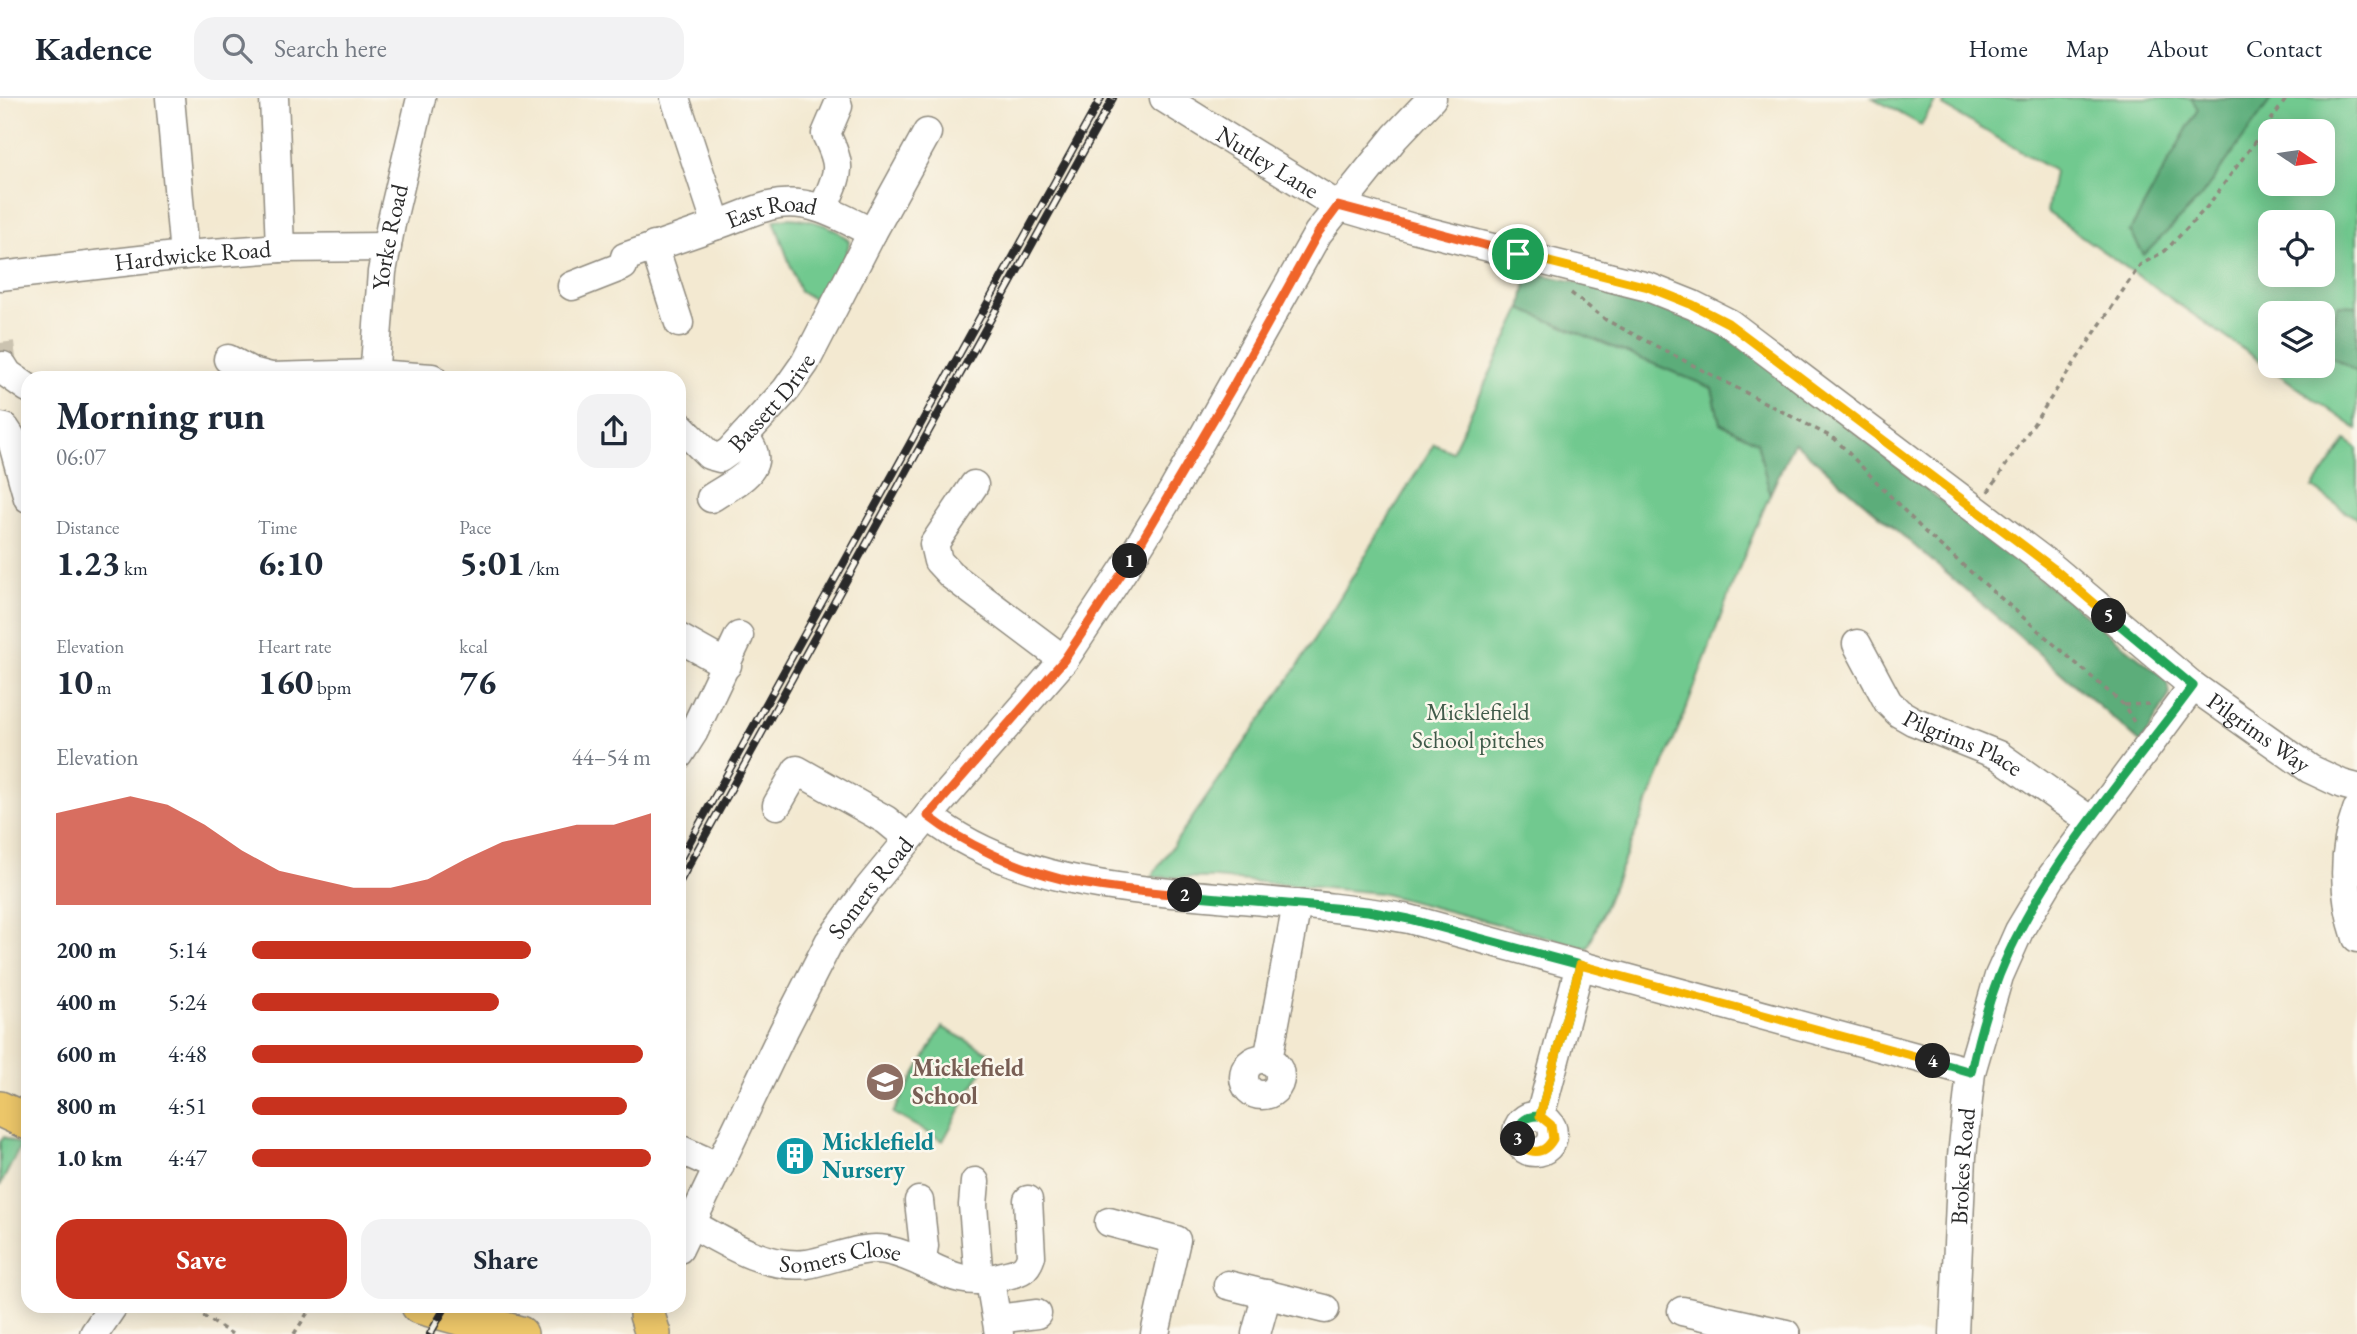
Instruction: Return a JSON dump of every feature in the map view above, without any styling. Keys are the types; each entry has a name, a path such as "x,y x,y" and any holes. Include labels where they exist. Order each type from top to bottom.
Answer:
{"main road":[{"path":"0,1109 21,1119"},
{"path":"442,1313 505,1332"}],"street":[{"path":"170,98 184,255"},
{"path":"274,98 280,248"},
{"name":"Yorke Road","path":"374,371 387,247 421,98"},
{"name":"East Road","path":"675,98 717,225 770,206 811,205 872,233"},
{"name":"Nutley Lane","path":"1164,98 1338,206"},
{"name":"Somers Road","path":"686,1235 789,1019 829,942 928,816 1064,660 1135,554 1318,233 1395,137 1432,98"},
{"path":"822,209 836,178 839,163 827,134 838,106"},
{"path":"872,233 927,133"},
{"name":"Pilgrims Way","path":"1338,206 1413,228 1648,287 1728,323 2053,568 2193,686 2310,769 2357,788"},
{"path":"572,286 623,266 625,257 717,225"},
{"name":"Bassett Drive","path":"686,432 709,455 720,458 744,436 786,390 805,363 872,233"},
{"path":"654,246 679,323"},
{"name":"Hardwicke Road","path":"0,276 184,255 280,248 387,247"},
{"path":"228,359 249,371"},
{"path":"3,366 8,374 21,383"},
{"path":"0,427 5,428 11,437 21,473"},
{"path":"711,498 751,471 755,462 755,448 744,436"},
{"path":"974,485 934,544 938,561 951,575 1064,660"},
{"path":"686,743 727,665 739,636"},
{"path":"686,642 727,665"},
{"name":"Pilgrims Place","path":"1857,644 1888,702 1899,713 1998,755 2091,821"},
{"name":"Brokes Road","path":"1954,1334 1961,1182 1971,1072 1999,976 2019,930 2052,876 2193,686"},
{"path":"777,805 797,770 886,820 909,839"},
{"path":"2357,810 2347,847 2346,875 2350,917 2357,938"},
{"path":"928,816 990,853 1060,879 1145,892 1368,911 1409,919 1971,1072"},
{"path":"1268,1060 1297,904"},
{"path":"1540,1116 1580,965"},
{"path":"686,1152 719,1167"},
{"path":"975,1182 973,1205 985,1281 998,1327 1037,1314"},
{"path":"985,1281 1016,1274 1028,1264 1031,1256 1028,1200"},
{"path":"919,1201 923,1246 920,1262"},
{"path":"1109,1222 1176,1240 1155,1334"},
{"name":"Somers Close","path":"686,1237 729,1245 773,1262 806,1264 884,1249 959,1279 985,1281"},
{"path":"1228,1285 1325,1309"},
{"path":"1256,1334 1267,1294"},
{"path":"1682,1311 1786,1334"},
{"path":"94,1334 108,1313"}],"path":[{"path":"1975,510 2140,265 2165,251 2207,207 2287,98"},
{"path":"1562,287 1606,320 1835,439 1926,533 2124,705 2148,747"},
{"path":"294,1334 308,1313"},
{"path":"204,1316 232,1334"}],"green space":[{"path":"1873,98 1937,98 1921,125"},
{"path":"1945,98 2191,98 2198,109 2130,231 2200,198 2272,98 2357,98 2357,306 2338,306 2335,314 2335,301 2258,301 2258,360 2047,212 2054,171 1943,106"},
{"path":"2191,98 2272,98 2200,198 2144,255 2130,231 2198,109"},
{"path":"789,218 821,224 849,241 844,261 833,282 825,293 815,299 800,292 774,220"},
{"path":"1528,271 1602,288 1687,316 1751,350 2166,679 2170,694 2141,743 1794,442 1770,494 1757,442 1720,423 1712,388 1521,309"},
{"path":"2338,305 2357,306 2357,372 2335,359 2335,314"},
{"name":"Micklefield School pitches","path":"1521,309 1712,388 1720,423 1757,441 1770,494 1735,578 1686,710 1588,948 1380,893 1215,878 1151,877 1296,669 1434,444 1452,452"},
{"path":"2335,359 2357,372 2357,429 2284,378 2335,378"},
{"path":"2346,440 2357,448 2357,519 2313,488"},
{"path":"942,1027 991,1054 943,1141 893,1113"},
{"path":"4,1137 21,1145 0,1186 0,1142"}],"tunnel":[{"path":"0,343 3,366"}],"railway":[{"path":"686,848 1101,98"},
{"path":"686,870 1113,98"},
{"path":"430,1334 442,1313"}],"place":[{"name":"Micklefield School","path":"885,1082"},
{"name":"Micklefield Nursery","path":"795,1156"}],"route":[{"path":"1518,254 1338,206 1318,233 1135,554 1064,660 928,816 990,853 1060,879 1145,892 1368,911 1409,919 1580,965 1540,1116 1527,1118 1521,1122 1518,1129 1520,1143 1531,1152 1545,1150 1553,1139 1551,1125 1547,1119 1540,1116 1560,1040 1580,965 1971,1072 1999,976 2019,930 2052,876 2091,821 2193,686 2053,568 1728,323 1648,287 1518,254"}]}
